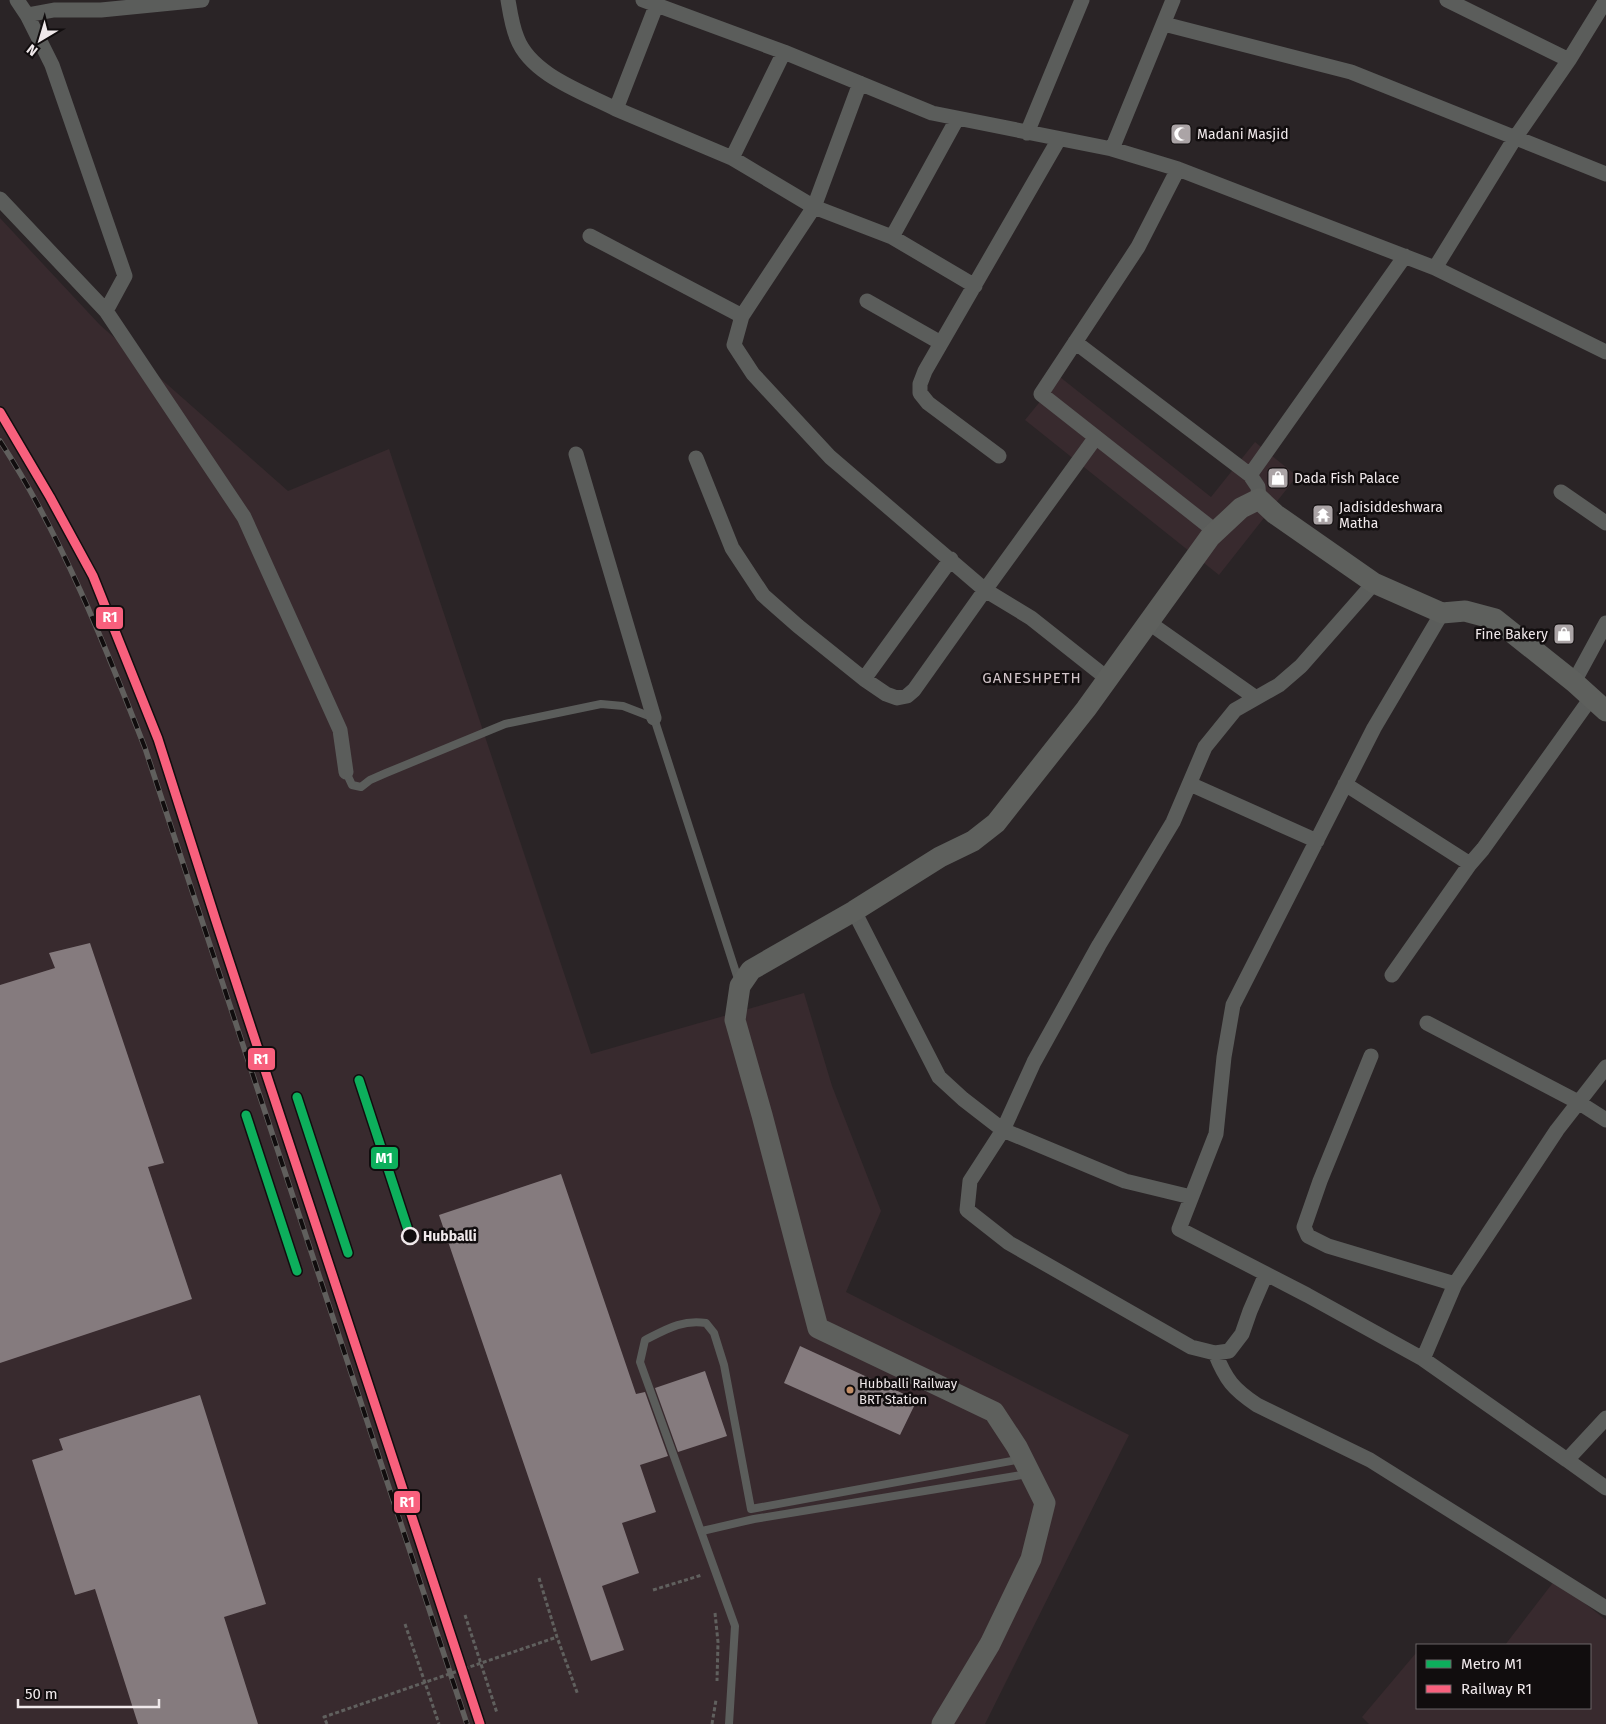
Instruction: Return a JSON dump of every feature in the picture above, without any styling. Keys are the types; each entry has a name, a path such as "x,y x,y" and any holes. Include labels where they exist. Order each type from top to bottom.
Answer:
{"street":[{"path":"17,0 27,15 52,65 124,276 106,311"},
{"path":"27,15 54,10 101,10 200,0"},
{"path":"508,0 517,39 531,59 542,70 557,80 616,109 732,158 814,206 892,237 975,286"},
{"path":"1027,132 1082,0"},
{"path":"1112,149 1173,0"},
{"path":"1446,0 1569,60"},
{"path":"1435,268 1514,138 1569,60 1606,0"},
{"path":"616,109 650,3 784,52 932,113 1112,149 1178,169 1435,268 1606,352"},
{"path":"1164,24 1351,72 1606,174"},
{"path":"732,158 784,52"},
{"path":"860,83 814,206 742,316 734,345 753,374 830,457 985,590 1031,618 1108,679"},
{"path":"892,237 956,119"},
{"path":"999,456 928,403 920,393 920,384 941,343 1059,139"},
{"path":"1178,169 1138,247 1041,394 1215,531"},
{"path":"0,199 106,311 244,518 340,730 346,772"},
{"path":"590,236 742,316"},
{"path":"1250,474 1405,256"},
{"path":"867,301 941,343"},
{"path":"1075,342 1250,474 1258,487 1259,499 1275,514 1374,583 1442,613 1465,611 1495,619 1599,704 1470,864 1392,974"},
{"path":"696,458 732,548 763,595 864,680 886,694 897,698 907,696 922,679 1096,437"},
{"path":"576,454 654,718"},
{"path":"1561,492 1606,523"},
{"path":"942,1724 990,1644 1031,1559 1046,1503 1017,1447 994,1412 818,1328 762,1114 734,1020 740,986 751,970 854,911 940,857 972,841 996,822 1086,710 1215,531 1241,508 1259,499"},
{"path":"864,680 951,559"},
{"path":"1266,1274 1242,1334 1229,1351 1215,1353 1191,1347 1009,1243 967,1210 970,1182 1003,1130 1034,1062 1099,945 1173,822 1205,747 1235,710 1279,685 1302,666 1374,583"},
{"path":"1442,613 1374,728 1233,1005 1224,1057 1216,1134 1179,1229 1423,1359 1606,1488"},
{"path":"1148,622 1256,698"},
{"path":"1574,682 1606,623"},
{"path":"1190,784 1316,841"},
{"path":"1345,784 1470,864"},
{"path":"854,911 939,1077 963,1100 1003,1130 1125,1180 1191,1198"},
{"path":"1427,1023 1578,1102 1606,1120"},
{"path":"1371,1056 1320,1181 1304,1227 1308,1236 1328,1246 1455,1284"},
{"path":"1423,1359 1455,1284 1556,1130 1606,1067"},
{"path":"1215,1353 1229,1383 1257,1406 1370,1460 1606,1608"},
{"path":"1567,1460 1606,1418"}],"lane":[{"path":"346,772 352,785 361,787 370,780 504,724 601,704 623,706 654,718 740,986"},
{"path":"729,1724 735,1626 640,1362 644,1340 668,1328 693,1321 706,1323 714,1333 724,1365 751,1509 1026,1466"},
{"path":"702,1531 754,1519 1026,1466"}],"path":[{"path":"699,1566 705,1583"},
{"path":"653,1590 702,1575"},
{"path":"539,1578 557,1637 578,1695"},
{"path":"714,1607 718,1642 716,1690"},
{"path":"465,1615 482,1662 497,1713"},
{"path":"405,1624 440,1724"},
{"path":"327,1724 324,1716 557,1637"},
{"path":"712,1724 716,1699"}],"shaded area":[{"path":"0,218 100,325 288,491 389,449 591,1054 804,993 832,1086 881,1211 846,1292 1129,1435 985,1724 0,1724"},
{"path":"1060,377 1211,497 1255,442 1297,476 1219,575 1025,420"},
{"path":"1555,1580 1606,1620 1606,1724 1369,1724 1362,1717 1416,1653 1416,1709 1591,1709 1591,1644 1506,1644"}],"building":[{"path":"90,943 164,1163 148,1167 192,1299 0,1363 0,985 55,968 49,953"},
{"path":"561,1174 636,1394 645,1392 668,1456 640,1465 656,1512 622,1523 639,1573 602,1586 624,1650 591,1661 439,1215"},
{"name":"Hubballi Railway BRT Station","path":"800,1346 917,1400 900,1435 784,1383"},
{"path":"705,1371 727,1436 678,1452 655,1388"},
{"path":"200,1395 266,1604 224,1617 258,1724 138,1724 95,1589 75,1595 32,1460 63,1450 59,1439"}],"railway":[{"path":"0,441 43,514 62,552 114,669 145,748 467,1724"}],"metro line":[{"name":"M1","path":"359,1080 410,1236"},
{"name":"M1","path":"297,1097 348,1253"},
{"name":"M1","path":"246,1115 297,1271"}],"rail line":[{"name":"R1","path":"0,412 50,497 93,576 158,739 480,1724"}],"place":[{"name":"Madani Masjid","path":"1181,134"},
{"name":"Dada Fish Palace","path":"1278,478"},
{"name":"Jadisiddeshwara Matha","path":"1323,515"},
{"name":"Fine Bakery","path":"1564,634"},
{"name":"Hubballi","path":"410,1236"},
{"name":"Hubballi Railway BRT Station","path":"850,1390"}],"district":[{"name":"GANESHPETH","path":"1032,678"}]}
